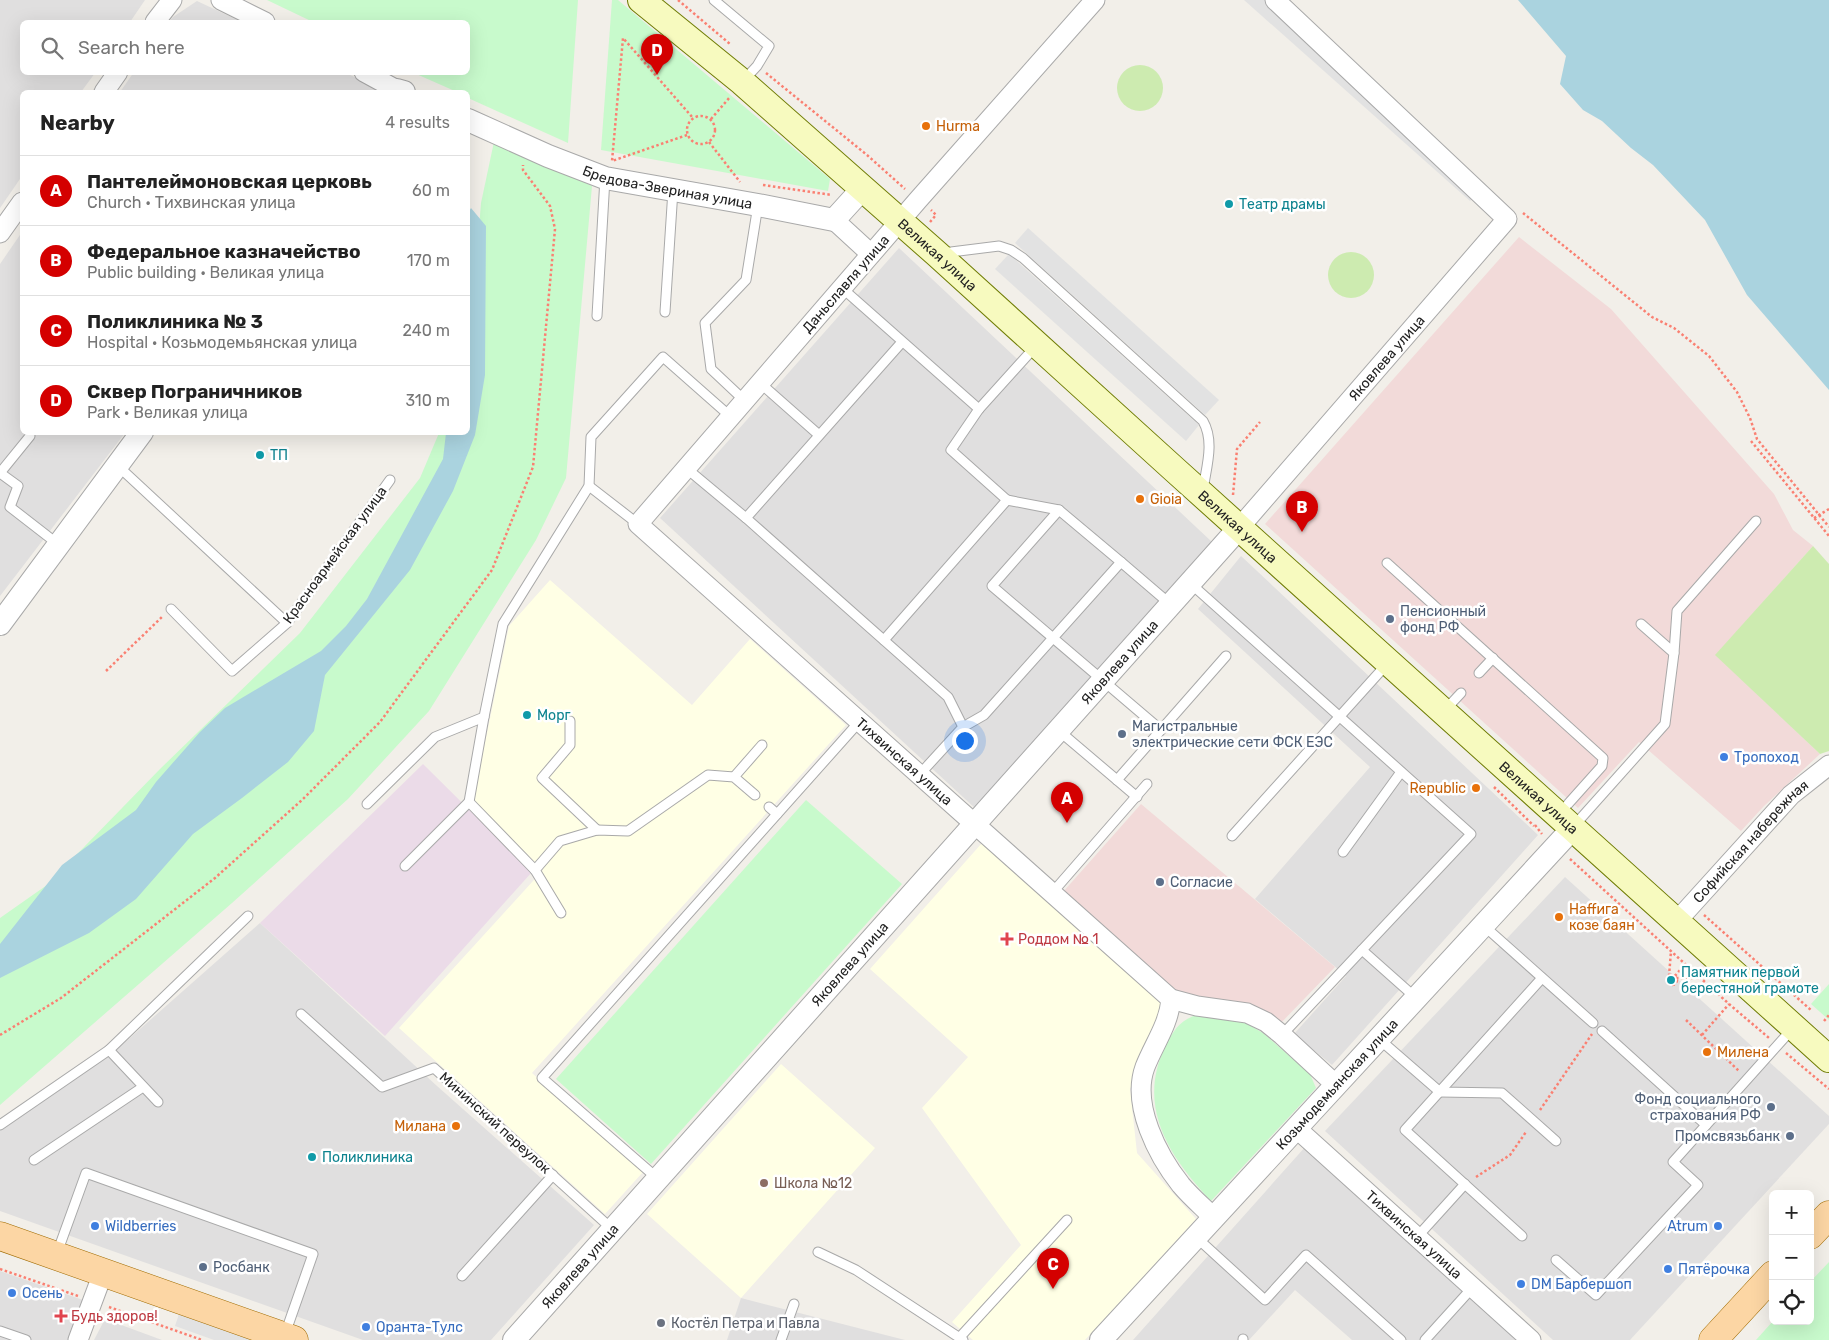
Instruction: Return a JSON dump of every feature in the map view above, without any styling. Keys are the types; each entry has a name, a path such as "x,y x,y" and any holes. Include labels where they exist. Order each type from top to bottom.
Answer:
{"main road":[{"name":"Великая улица","path":"641,0 744,80 850,189 900,221 938,254 1443,712 1570,816 1676,922 1829,1059"},
{"path":"1814,1231 1829,1215"},
{"path":"0,1236 289,1338"},
{"path":"1713,1340 1769,1279"}],"street":[{"path":"157,20 172,0"},
{"path":"220,0 243,5 262,20"},
{"name":"Даньславля улица","path":"638,524 918,200 1095,0"},
{"name":"Яковлева улица","path":"514,1340 1171,605 1507,220 1275,0"},
{"path":"105,90 116,75"},
{"path":"369,75 396,90"},
{"name":"Бредова-Звериная улица","path":"470,121 604,178 673,190 758,195 834,220"},
{"path":"850,189 834,220 872,254"},
{"path":"0,233 20,205"},
{"path":"0,624 140,435"},
{"name":"Тихвинская улица","path":"638,524 1171,999 1197,1006 1247,1013 1266,1022 1336,1085"},
{"name":"Софийская набережная","path":"1676,922 1791,795 1829,766"},
{"name":"Козьмодемьянская улица","path":"1108,1336 1196,1237 1483,925 1570,816"},
{"path":"1171,999 1168,1018 1144,1069 1142,1098 1145,1116 1165,1161 1182,1185 1214,1218"},
{"name":"Тихвинская улица","path":"1296,1128 1531,1340"},
{"path":"78,1340 103,1273"}],"lane":[{"path":"714,0 769,46 744,80"},
{"path":"597,316 604,178"},
{"path":"665,312 673,190"},
{"path":"745,401 712,369 705,323 746,280 758,195"},
{"path":"938,254 999,246 1012,250 1024,258 1203,421 1208,433 1211,503"},
{"path":"842,288 979,409"},
{"path":"746,518 902,342"},
{"path":"1037,344 979,409 951,450 1007,500 1059,510 1171,605"},
{"path":"405,866 469,802 503,624 589,486 591,437 664,357 731,417"},
{"path":"760,383 819,436"},
{"path":"30,436 0,473 18,486 10,507 59,545"},
{"path":"118,466 287,623"},
{"path":"686,468 746,518 948,697 963,727"},
{"name":"Красноармейская улица","path":"171,608 232,671 287,623 390,480"},
{"path":"589,486 638,524"},
{"path":"884,640 1007,500"},
{"path":"1059,510 992,586 1161,730"},
{"path":"1570,816 1665,724 1677,611 1756,521"},
{"path":"920,774 963,727 984,715 1120,562"},
{"path":"1387,563 1603,758 1602,766 1570,816"},
{"path":"1190,583 1470,834 1282,1035"},
{"path":"1641,624 1674,653"},
{"path":"1116,780 1226,656"},
{"path":"1479,674 1493,658"},
{"path":"1232,836 1388,663"},
{"path":"1443,712 1461,693"},
{"path":"367,804 435,736 484,717"},
{"path":"657,1178 542,1078 860,720"},
{"path":"570,721 570,745 542,778 597,830"},
{"path":"1058,730 1137,797"},
{"path":"734,777 762,745"},
{"path":"1343,852 1401,772"},
{"path":"535,870 560,841 597,830 628,831 708,775 734,777 755,795"},
{"path":"1052,893 1148,784"},
{"path":"469,802 535,870 561,913"},
{"path":"768,807 777,814"},
{"path":"0,1126 110,1050 248,916"},
{"path":"1483,925 1593,1023"},
{"path":"1362,950 1416,998"},
{"path":"1522,1236 1405,1130 1542,978"},
{"name":"Мининский переулок","path":"300,1014 382,1087 434,1068 612,1229"},
{"path":"1556,1260 1596,1296 1698,1185 1673,1162 1793,1028"},
{"path":"1602,1031 1706,1125"},
{"path":"1379,1038 1440,1092 1502,1093 1556,1141"},
{"path":"110,1050 158,1102"},
{"path":"34,1160 143,1087"},
{"path":"56,1256 86,1173 95,1176 312,1254 289,1338"},
{"path":"462,1276 553,1175"},
{"path":"1417,1237 1465,1184"},
{"path":"818,1252 856,1270 962,1339 1067,1220"},
{"path":"1196,1237 1265,1300 1306,1255 1401,1340"},
{"path":"1425,1340 1473,1287"},
{"path":"781,1340 794,1304"},
{"path":"0,1331 26,1340"}],"path":[{"path":"678,0 744,80 867,155 918,200"},
{"path":"687,135 612,161 623,38 693,118"},
{"path":"711,119 744,80"},
{"path":"702,115 711,119 715,132 709,142 698,144 687,135 687,126 693,118 702,115"},
{"path":"709,142 740,181 749,183"},
{"path":"0,1036 61,998 215,878 302,800 380,722 492,570 533,468 555,229 550,206 523,170 524,145"},
{"path":"758,195 831,196 850,189"},
{"path":"1521,212 1652,317 1674,328 1709,356 1737,392 1750,418 1757,439 1829,527"},
{"path":"1211,503 1233,495 1238,449 1260,422"},
{"path":"1752,441 1829,536"},
{"path":"1814,518 1829,509"},
{"path":"106,670 171,608"},
{"path":"1671,951 1667,980 1670,985 1674,984 1675,977 1685,964"},
{"path":"1669,976 1700,978"},
{"path":"1697,1037 1729,1004"},
{"path":"1824,1021 1829,1015"},
{"path":"1686,1020 1748,1079"}],"shaded area":[{"path":"0,0 145,0 131,20 20,20 20,75 94,75 82,90 20,90 20,179 0,208"},
{"path":"1244,0 1273,0 1482,189 1470,201"},
{"path":"197,1 238,20 171,20"},
{"path":"132,75 350,75 383,90 121,90"},
{"path":"1028,228 1219,400 1205,415 1015,243"},
{"path":"20,235 20,435 123,435 0,596 0,264"},
{"path":"1519,237 1611,309 1774,494 1793,530 1813,546 1716,655 1820,754 1764,806 1741,831 1639,742 1578,808 1265,524"},
{"path":"899,248 1212,542 976,809 660,518"},
{"path":"1009,254 1199,425 1186,441 995,269"},
{"path":"1241,556 1538,835 1332,1065 1294,1034 1346,976 1255,899 1370,767 1198,609"},
{"path":"550,580 692,705 750,639 846,725 532,1073 643,1172 605,1214 399,1028 543,870 473,801 509,626"},
{"path":"423,764 532,872 385,1036 260,923"},
{"path":"1141,804 1335,967 1278,1026 1239,1004 1174,992 1063,892"},
{"path":"982,843 1164,1004 1130,1089 1137,1153 1196,1219 1085,1340 973,1340 952,1322 1021,1245 922,1108 968,1057 870,969"},
{"path":"1565,877 1829,1116 1829,1124 1630,1340 1553,1340 1325,1131"},
{"path":"260,923 437,1086 594,1225 491,1340 363,1340 0,1211 0,1128 123,1044"},
{"path":"781,1064 875,1148 741,1298 647,1214"},
{"path":"1306,1146 1519,1340 1352,1340 1295,1290 1249,1340 1133,1340"},
{"path":"0,1271 83,1300 68,1340 0,1340"},
{"path":"741,1298 905,1340 727,1340"},
{"path":"179,1314 252,1340 214,1340 175,1326"},
{"path":"105,1319 162,1340 94,1340"}],"green space":[{"path":"267,0 578,0 568,143 470,99 470,90 452,90 419,75 470,75 470,20 309,20"},
{"path":"612,0 618,0 830,179 828,191 601,150"},
{"path":"1145,65 1157,71 1162,79 1162,97 1157,105 1149,110 1135,111 1123,105 1118,97 1117,83 1123,71 1131,66"},
{"path":"495,137 592,186 566,478 536,540 429,711 348,799 232,903 0,1105 0,918 47,885 160,769 300,633 420,478 438,435 470,435 470,338 481,203"},
{"path":"1356,252 1368,258 1373,266 1373,284 1368,292 1360,297 1346,298 1334,292 1329,284 1328,270 1334,258 1342,253"},
{"path":"1813,546 1829,564 1829,751 1820,754 1715,655"},
{"path":"806,800 902,884 651,1164 556,1079"},
{"path":"1829,984 1829,1020 1811,1004"},
{"path":"1196,1015 1244,1022 1263,1033 1310,1074 1316,1088 1211,1201 1182,1167 1171,1149 1156,1111 1154,1090 1157,1069 1168,1041 1174,1031 1185,1020"},
{"path":"1829,1262 1829,1340 1756,1340 1769,1325 1814,1325 1814,1278"}],"water":[{"path":"1518,0 1829,0 1829,390 1747,295 1705,220 1653,165 1602,121 1583,110 1560,84 1566,56"},
{"path":"471,208 486,226 485,375 475,435 453,491 410,570 325,675 314,731 288,762 193,834 136,899 89,933 0,978 0,944 62,865 136,810 156,782 200,732 225,708 321,651 346,626 367,599 443,459 446,435 470,435"}],"place":[{"name":"Сквер Пограничников","path":"657,75"},
{"name":"Hurma","path":"926,126"},
{"name":"Театр драмы","path":"1229,204"},
{"name":"ТП","path":"260,455"},
{"name":"Gioia","path":"1140,499"},
{"name":"Федеральное казначейство","path":"1302,532"},
{"name":"Пенсионный фонд РФ","path":"1390,619"},
{"name":"Морг","path":"527,715"},
{"name":"Магистральные электрические сети ФСК ЕЭС","path":"1122,734"},
{"name":"Тропоход","path":"1724,757"},
{"name":"Republic","path":"1476,788"},
{"name":"Пантелеймоновская церковь","path":"1067,823"},
{"name":"Согласие","path":"1160,882"},
{"name":"Наffига козе баян","path":"1559,917"},
{"name":"Роддом № 1","path":"1007,939"},
{"name":"Памятник первой берестяной грамоте","path":"1671,980"},
{"name":"Милена","path":"1707,1052"},
{"name":"Фонд социального страхования РФ","path":"1771,1107"},
{"name":"Милана","path":"456,1126"},
{"name":"Промсвязьбанк","path":"1790,1136"},
{"name":"Поликлиника","path":"312,1157"},
{"name":"Школа №12","path":"764,1183"},
{"name":"Wildberries","path":"95,1226"},
{"name":"Atrum","path":"1718,1226"},
{"name":"Росбанк","path":"203,1267"},
{"name":"Пятёрочка","path":"1668,1269"},
{"name":"DM Барбершоп","path":"1521,1284"},
{"name":"Поликлиника № 3","path":"1053,1289"},
{"name":"Осень","path":"12,1293"},
{"name":"Будь здоров!","path":"61,1316"},
{"name":"Костёл Петра и Павла","path":"661,1323"},
{"name":"Оранта-Тулс","path":"366,1327"}]}
